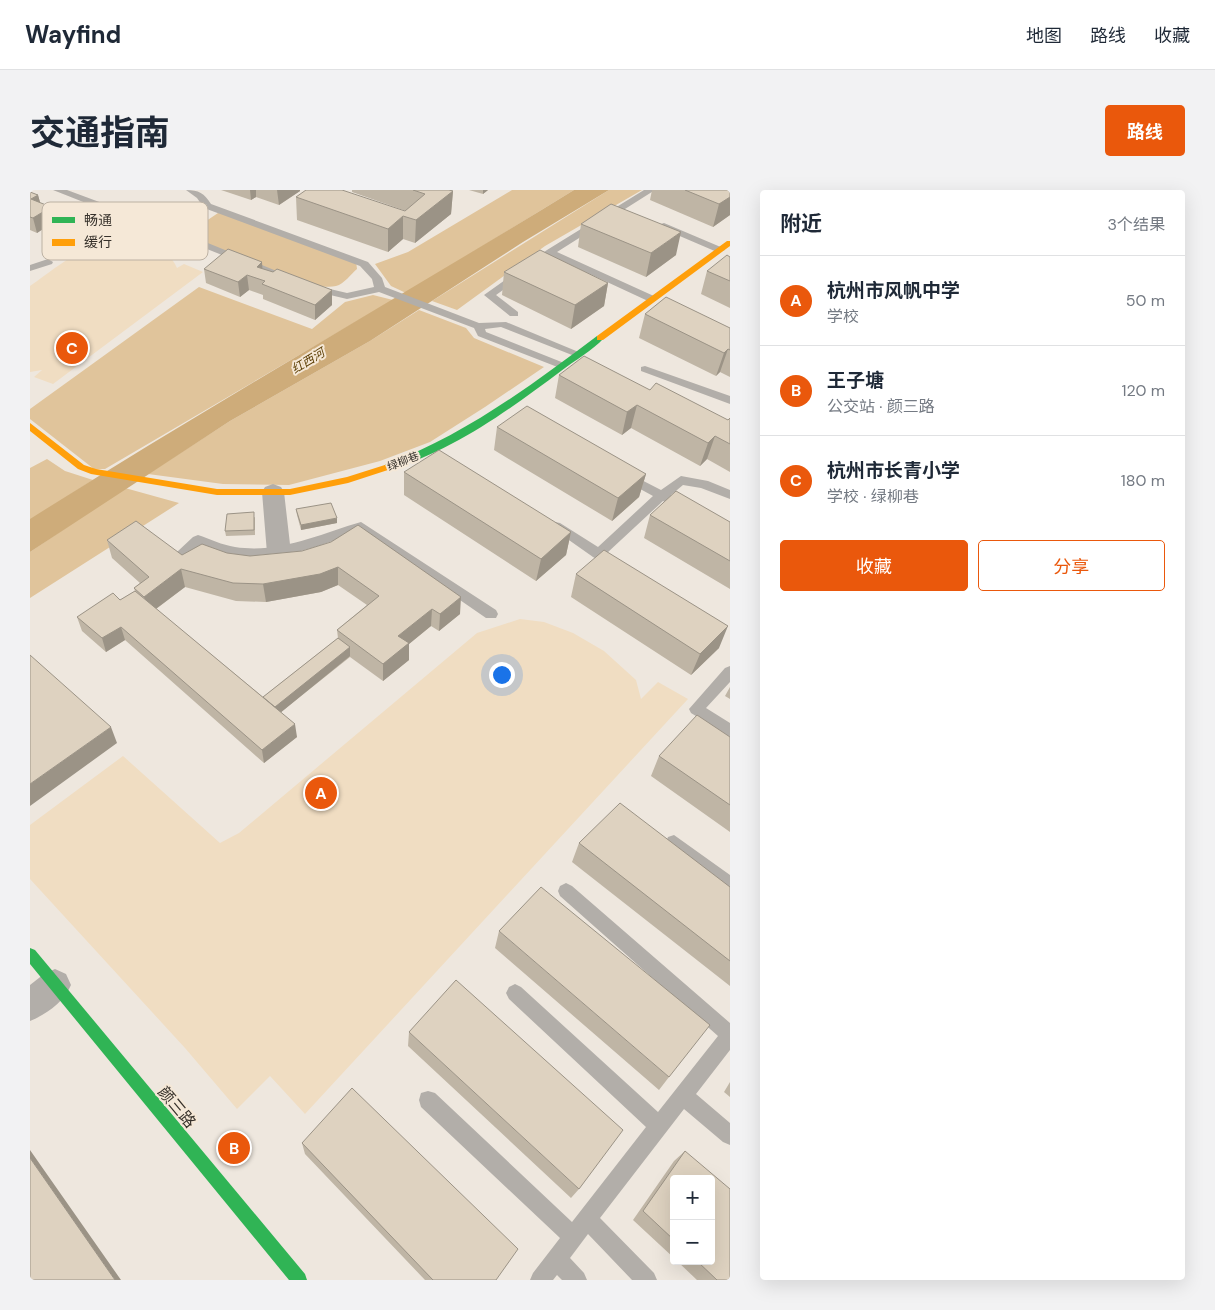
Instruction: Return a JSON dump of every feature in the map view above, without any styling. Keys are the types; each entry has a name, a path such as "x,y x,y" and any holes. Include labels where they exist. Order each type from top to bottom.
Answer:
{"street":[{"name":"绿柳巷","path":"30,426 68,458 81,467 94,472 216,492 300,490 348,480 394,466 443,445 507,411 568,359 722,249"},
{"path":"568,359 595,370"},
{"path":"638,376 712,414"},
{"path":"272,492 279,552"},
{"name":"颜三路","path":"30,954 299,1280"},
{"path":"30,1005 55,985"}],"lane":[{"path":"58,190 91,202"},
{"path":"190,190 201,196 205,202"},
{"path":"514,314 488,295 550,252 625,210 650,190"},
{"path":"208,206 364,264 377,278 380,290"},
{"path":"657,223 722,249 730,261"},
{"path":"208,246 318,290 347,296 380,290 478,326 502,324 568,359"},
{"path":"550,252 652,299"},
{"path":"30,268 48,262"},
{"path":"478,326 482,334 568,359"},
{"path":"638,376 730,400"},
{"path":"612,468 696,514"},
{"path":"598,554 681,480 704,484 730,495"},
{"path":"540,516 623,569"},
{"path":"184,552 198,540 234,552 279,552 312,545 361,526 491,614"},
{"path":"730,672 696,709 730,731"},
{"path":"674,842 730,885"},
{"path":"540,1280 730,1035 566,890"},
{"path":"515,993 659,1126"},
{"path":"683,1096 730,1135"},
{"path":"428,1100 573,1237"},
{"path":"587,1218 648,1280"},
{"path":"556,1259 577,1280"}],"shaded area":[{"path":"512,190 574,190 406,293 391,286 375,264 408,252"},
{"path":"609,190 642,190 545,246 457,310 432,301"},
{"path":"221,211 356,261 357,269 345,281 336,286 322,286 284,277 208,246 208,220"},
{"path":"66,260 172,260 177,268 184,264 203,272 53,384 34,377 42,370 30,372 30,286"},
{"path":"199,287 312,329 345,302 373,295 393,300 105,469 94,469 30,419 30,409"},
{"path":"419,310 466,328 474,338 544,367 430,442 380,461 289,485 223,484 148,474 230,421 370,341"},
{"path":"47,459 65,471 93,480 30,520 30,468"},
{"path":"125,488 179,503 30,598 30,552"},
{"path":"520,619 544,622 573,633 604,651 636,680 641,699 658,682 688,699 305,1114 270,1076 237,1109 185,1048 30,879 30,825 123,756 220,843 239,833 477,633"}],"water":[{"name":"红西河","path":"574,190 609,190 523,242 370,341 230,421 30,552 30,519"}],"building":[{"path":"306,190 342,190 405,211 425,194 413,190 453,191 416,220 403,216 388,229 296,197"},
{"path":"685,190 730,190 730,197 719,204"},
{"path":"30,192 38,195 31,199 42,203 42,212 33,218 30,217"},
{"path":"611,204 681,232 651,253 581,224"},
{"path":"228,249 262,262 257,267 273,272 277,269 332,290 315,305 262,284 265,281 247,275 238,282 204,269"},
{"path":"540,250 608,283 575,305 504,272"},
{"path":"727,255 730,257 730,281 707,271"},
{"path":"666,297 730,328 730,350 728,349 724,353 645,314"},
{"path":"584,356 650,390 656,383 728,420 730,418 730,444 715,436 708,443 637,405 627,412 559,375"},
{"path":"527,406 646,474 618,498 497,427"},
{"path":"439,450 571,532 541,559 404,472"},
{"path":"676,491 730,522 730,561 650,515"},
{"path":"331,503 337,518 301,525 296,509"},
{"path":"254,512 254,530 225,531 227,514"},
{"path":"136,521 182,555 202,544 227,553 250,556 302,551 331,542 358,525 461,597 440,614 432,609 398,636 409,643 383,664 337,630 379,596 338,567 320,574 263,584 233,583 181,569 144,597 134,588 149,577 107,540"},
{"path":"604,550 728,626 700,654 576,574"},
{"path":"135,591 295,724 262,750 121,627 102,638 77,617 113,593 120,600"},
{"path":"338,638 350,647 275,707 263,697"},
{"path":"30,655 111,727 30,784"},
{"path":"697,715 730,737 730,805 659,756"},
{"path":"620,803 730,887 730,961 579,843"},
{"path":"541,887 710,1025 669,1077 499,931"},
{"path":"456,980 623,1130 579,1189 409,1032"},
{"path":"352,1088 518,1249 496,1280 433,1280 302,1143"},
{"path":"685,1151 713,1175 670,1175 670,1236 643,1211"},
{"path":"30,1158 115,1280 30,1280"},
{"path":"715,1176 730,1189 730,1280 717,1280 701,1265 715,1265"}],"traffic: fast":[{"path":"388,467 417,456 473,428 525,393 600,338"},
{"path":"30,954 299,1280"}],"traffic: slow":[{"path":"600,338 730,243"},
{"path":"30,426 81,467 94,472 217,492 290,492 348,480 388,467"}],"place":[{"name":"杭州市长青小学","path":"72,348"},
{"name":"杭州市风帆中学","path":"321,793"},
{"name":"王子塘","path":"234,1148"}]}
